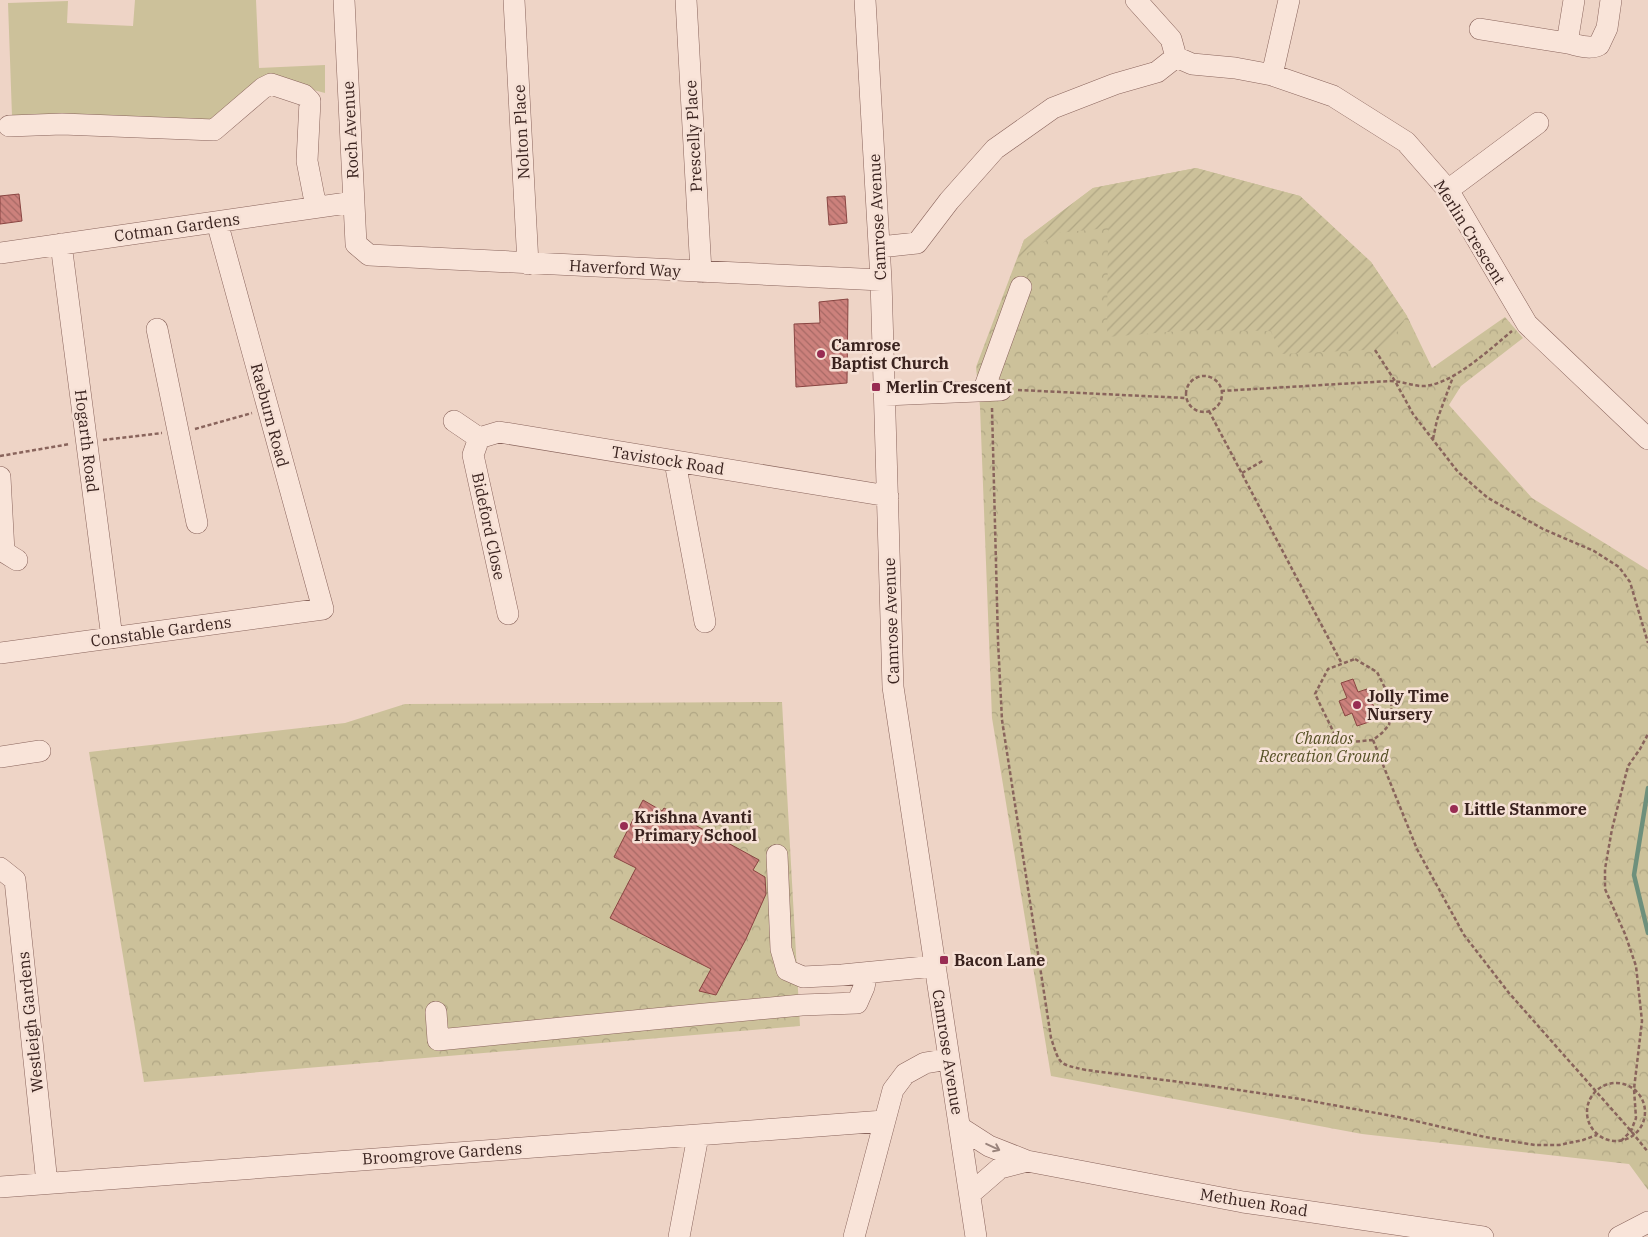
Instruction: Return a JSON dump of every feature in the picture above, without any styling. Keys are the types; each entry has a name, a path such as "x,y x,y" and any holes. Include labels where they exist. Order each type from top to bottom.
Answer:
{"street":[{"name":"Roch Avenue","path":"344,0 356,244 369,255"},
{"name":"Nolton Place","path":"514,0 528,264"},
{"name":"Prescelly Place","path":"686,0 701,272"},
{"name":"Camrose Avenue","path":"865,0 880,247 892,687 961,1128 976,1237"},
{"path":"880,247 917,243 949,201 995,149 1052,108 1114,84 1157,72 1176,57 1171,39 1136,0"},
{"path":"1272,75 1289,0"},
{"path":"1567,43 1574,0"},
{"path":"1480,29 1593,48 1599,45 1606,28 1611,0"},
{"name":"Merlin Crescent","path":"1176,57 1192,64 1235,68 1272,75 1333,96 1406,142 1448,190 1527,324 1648,439"},
{"path":"9,126 62,124 214,130 263,88 271,84 304,94 310,101 306,161 316,208"},
{"path":"1448,190 1538,123"},
{"name":"Cotman Gardens","path":"0,253 354,202"},
{"name":"Raeburn Road","path":"217,222 322,609"},
{"name":"Hogarth Road","path":"61,244 112,638"},
{"name":"Haverford Way","path":"369,255 881,280"},
{"path":"885,395 992,389 1022,287"},
{"path":"157,329 197,523"},
{"path":"454,421 479,438"},
{"name":"Tavistock Road","path":"479,438 498,432 888,496"},
{"name":"Bideford Close","path":"479,438 474,455 508,614"},
{"path":"675,462 706,622"},
{"path":"0,478 4,552 17,560"},
{"name":"Constable Gardens","path":"0,653 322,609"},
{"path":"0,756 40,752"},
{"path":"777,855 781,949 788,970 803,976 935,966"},
{"name":"Westleigh Gardens","path":"0,868 15,880 47,1183"},
{"path":"436,1012 438,1040 715,1013 857,1004 864,987 867,972"},
{"path":"854,1237 893,1090 905,1074 925,1063 949,1060"},
{"name":"Broomgrove Gardens","path":"0,1187 884,1121"},
{"name":"Methuen Road","path":"961,1128 989,1146 1026,1161 1243,1202 1470,1236"},
{"path":"680,1237 698,1136"},
{"name":"Methuen Road","path":"970,1194 1000,1168 1026,1161"},
{"path":"1619,1237 1648,1222"}],"path":[{"path":"1221,391 1395,381 1420,386 1434,384 1453,377 1515,329 1527,324"},
{"path":"1375,350 1413,414 1458,472 1488,498 1543,529 1594,551 1619,566 1630,582 1648,643"},
{"path":"1204,376 1215,380 1221,391 1218,403 1208,410 1203,411 1192,407 1186,398 1186,392 1192,380 1204,376"},
{"path":"1432,440 1437,420 1453,377"},
{"path":"1186,398 992,389 998,641 1002,720 1051,1038 1059,1061 1066,1066 1086,1070 1172,1080 1300,1099 1398,1117 1485,1137 1535,1145 1559,1145 1597,1135"},
{"path":"0,456 87,442 193,429 268,409"},
{"path":"1208,410 1342,664"},
{"path":"1242,473 1264,460"},
{"path":"1355,659 1377,672 1392,708 1389,725 1373,740 1351,742 1334,733 1315,694 1328,669 1355,659"},
{"path":"1621,1141 1631,1131 1636,1118 1634,1089 1642,1021 1636,966 1625,934 1605,890 1605,868 1612,829 1628,766 1640,750 1648,734"},
{"path":"1373,740 1417,850 1464,935 1509,993 1648,1152"},
{"path":"1615,1083 1634,1089 1643,1102 1645,1117 1642,1127 1635,1135 1621,1141 1613,1142 1597,1135 1587,1118 1587,1108 1590,1099 1596,1091 1605,1085 1615,1083"}],"green space":[{"path":"135,0 256,0 259,68 325,65 325,93 272,79 212,125 12,116 8,3 68,1 67,23 133,26"},
{"name":"Chandos Recreation Ground","path":"1196,168 1300,196 1371,262 1407,316 1432,368 1505,317 1523,338 1461,386 1449,405 1532,498 1648,570 1648,1190 1629,1164 1362,1134 1051,1076 992,718 980,407 976,367 1024,240 1093,188"},
{"path":"1196,168 1300,196 1371,262 1407,316 1386,349 1281,354 1271,331 1192,330 1107,337 1108,228 1058,233 1017,260 1024,240 1093,188"},
{"path":"782,702 800,1026 144,1082 89,752 345,723 405,704"}],"building":[{"path":"19,194 22,221 0,224 0,196"},
{"path":"845,196 847,223 829,225 827,197"},
{"name":"Camrose Baptist Church","path":"848,299 847,383 796,387 794,324 820,323 819,302"},
{"name":"Jolly Time Nursery","path":"1353,679 1358,692 1367,689 1375,710 1366,713 1369,722 1357,726 1352,713 1345,716 1339,701 1347,698 1341,683"},
{"path":"643,800 662,811 664,808 759,860 753,870 765,877 766,894 746,939 716,995 699,991 711,969 610,918 636,868 614,857"}],"waterway":[{"path":"1648,788 1634,875 1648,933"}],"place":[{"name":"Camrose Baptist Church","path":"821,354"},
{"name":"Merlin Crescent","path":"876,387"},
{"name":"Jolly Time Nursery","path":"1357,705"},
{"name":"Little Stanmore","path":"1454,809"},
{"name":"Krishna Avanti Primary School","path":"624,826"},
{"name":"Bacon Lane","path":"944,960"}]}
